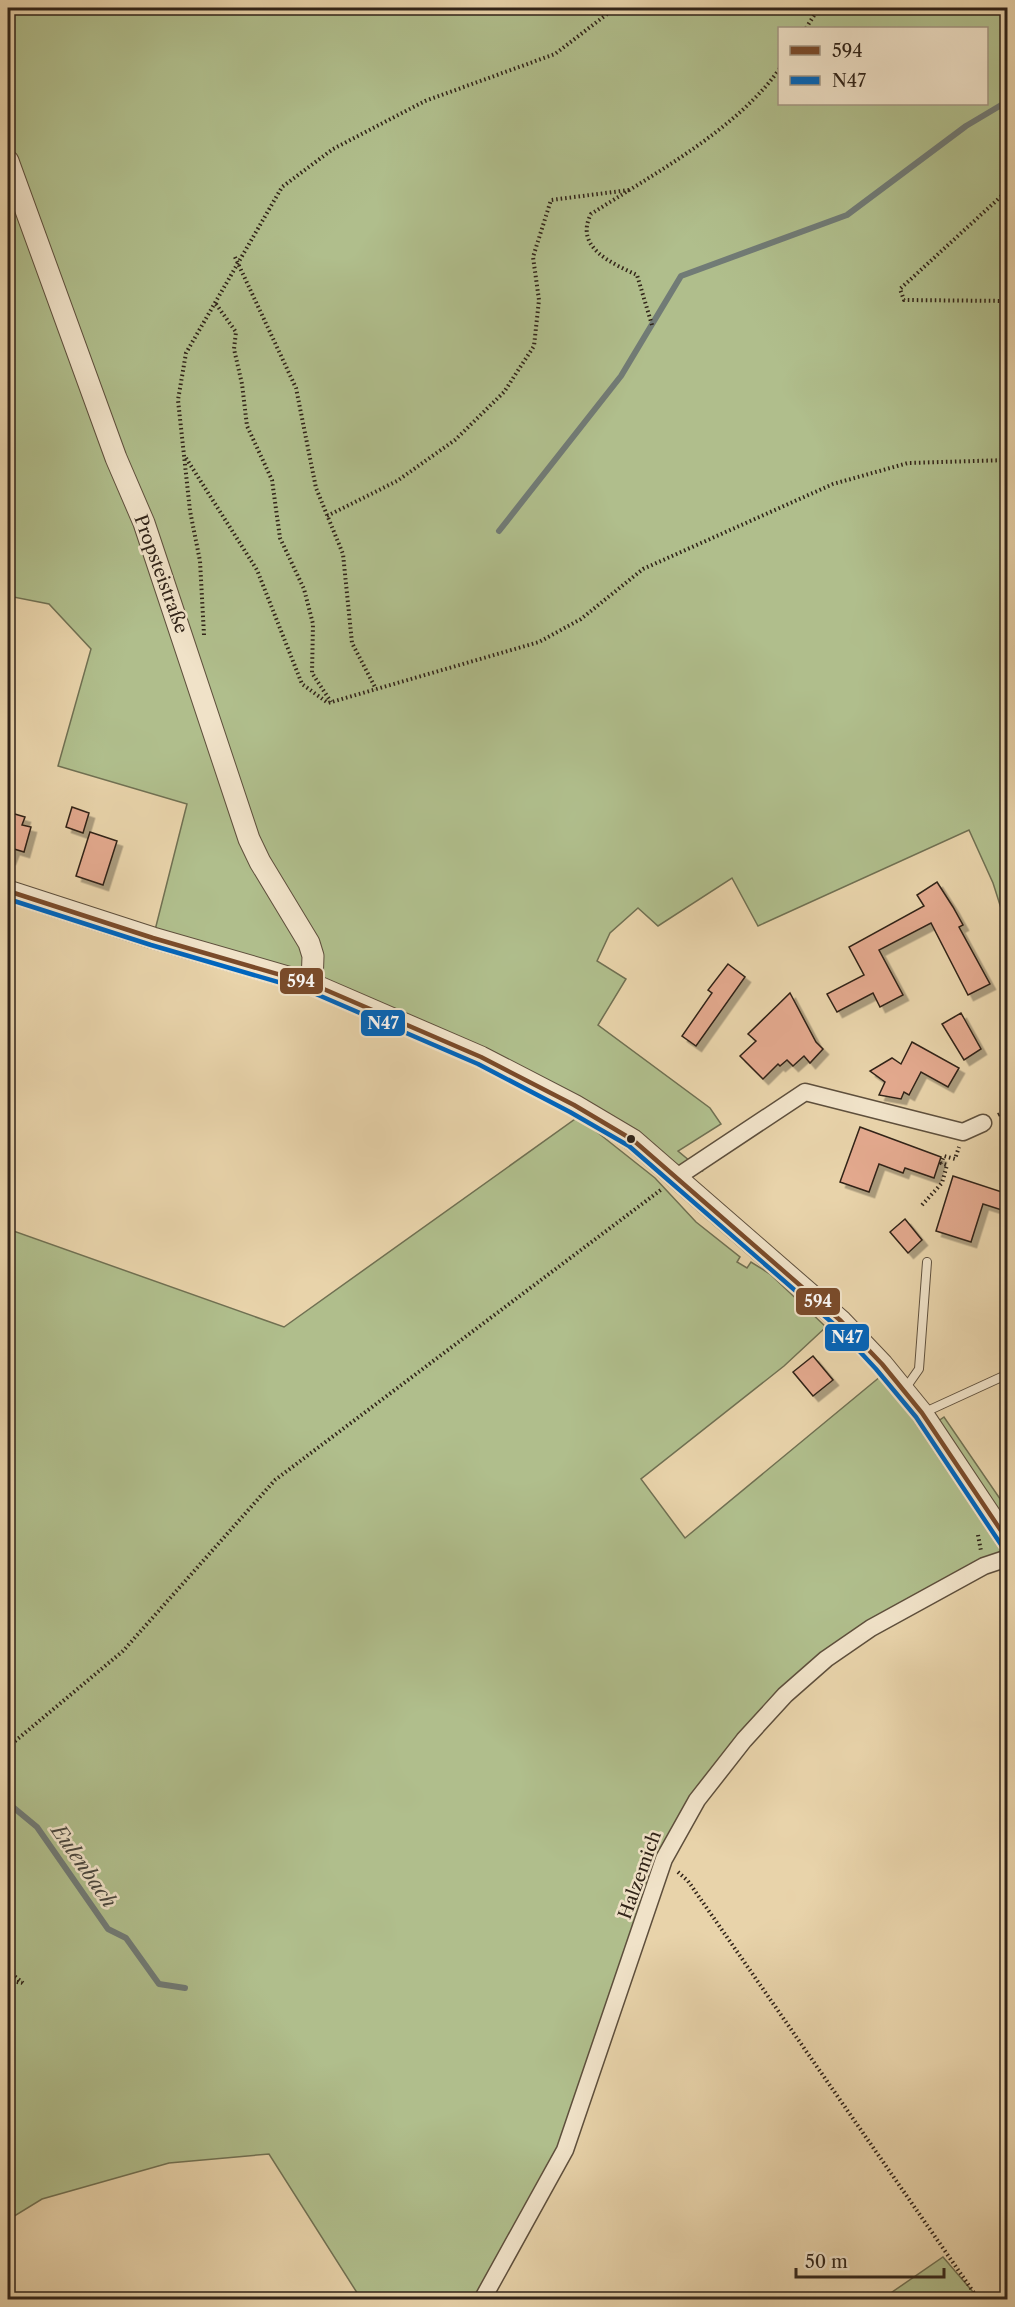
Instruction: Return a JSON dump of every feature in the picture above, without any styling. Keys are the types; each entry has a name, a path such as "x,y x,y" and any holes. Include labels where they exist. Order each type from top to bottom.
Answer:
{"street":[{"name":"Propsteistraße","path":"8,161 116,458 144,523 249,839 260,862 309,943 313,956 312,984"},
{"path":"8,891 153,938 312,984 481,1057 574,1105 633,1140 841,1321 904,1389 1008,1542"},
{"path":"677,1177 805,1092 963,1132 983,1123"},
{"name":"Halzemich","path":"482,2300 565,2150 664,1859 679,1828 718,1770 785,1695 826,1659 872,1628 984,1566 1008,1558"}],"lane":[{"path":"904,1389 919,1369 927,1262"},
{"path":"922,1413 1008,1374"}],"path":[{"path":"205,643 200,561 190,512 178,400 186,353 282,187 333,148 425,101 555,54 615,8"},
{"path":"807,27 815,15 816,8"},
{"path":"652,325 637,275 611,263 592,246 586,236 585,225 591,214 702,140 760,95 778,71"},
{"path":"327,516 397,481 436,454 455,440 504,392 534,346 539,300 533,257 551,200 629,190"},
{"path":"1008,190 900,289 904,300 1008,301"},
{"path":"235,257 296,388 316,488 343,554 352,643 376,689"},
{"path":"216,304 236,332 234,349 242,384 247,426 272,480 280,538 304,589 311,615 313,624 312,673 331,702"},
{"path":"186,458 220,508 257,570 302,684 328,703 539,642 581,619 643,569 833,484 908,463 1008,460"},
{"path":"922,1205 942,1183 947,1165 941,1163 944,1156 950,1158"},
{"path":"8,1747 123,1651 275,1480 677,1177"},
{"path":"664,1859 688,1881 979,2300"},
{"path":"8,1971 23,1983 8,1980"}],"green space":[{"path":"8,8 1007,8 1007,927 993,883 969,830 758,926 732,878 658,926 638,908 610,933 597,961 626,979 598,1025 710,1108 721,1124 678,1151 702,1171 677,1177 632,1140 312,984 153,938 187,804 58,766 91,649 49,604 8,596"},
{"path":"578,1117 655,1178 696,1222 740,1257 737,1262 747,1268 751,1262 770,1274 826,1327 784,1366 641,1479 685,1538 881,1376 924,1431 944,1417 1007,1509 1007,1558 871,1628 785,1695 679,1828 565,2150 482,2299 361,2299 269,2154 169,2163 42,2199 8,2220 8,1229 284,1327"},
{"path":"943,2257 979,2299 882,2299"}],"building":[{"path":"72,807 89,813 83,833 66,827"},
{"path":"8,812 25,817 22,825 31,827 24,852 14,849 10,859 8,859"},
{"path":"90,832 117,841 103,885 76,876"},
{"path":"937,882 963,925 959,927 990,984 968,995 931,923 879,950 903,995 880,1007 873,993 837,1012 827,994 864,975 849,947 924,906 917,895"},
{"path":"728,964 745,977 696,1046 682,1036 712,993 708,990"},
{"path":"790,993 816,1042 823,1049 810,1063 804,1056 793,1066 787,1060 780,1066 778,1064 763,1079 740,1056 756,1041 748,1034"},
{"path":"961,1013 981,1049 964,1060 942,1024"},
{"path":"912,1042 959,1068 948,1087 921,1072 909,1095 904,1092 901,1099 879,1095 885,1082 870,1071 892,1058 901,1064"},
{"path":"860,1127 941,1157 934,1178 905,1168 903,1173 879,1164 869,1192 840,1182"},
{"path":"953,1176 1008,1194 1008,1212 983,1204 971,1242 936,1231"},
{"path":"905,1219 922,1240 908,1253 890,1232"},
{"path":"813,1356 833,1380 813,1396 793,1372"}],"waterway":[{"path":"499,531 621,376 681,276 847,215 966,126 1008,101"},
{"name":"Eulenbach","path":"8,1803 37,1827 108,1929 126,1938 159,1984 185,1988"}],"transit line":[{"name":"594","path":"8,891 153,938 312,984 481,1057 574,1105 633,1140 841,1321 882,1364 922,1413 1008,1541"},
{"name":"N47","path":"8,899 151,945 309,991 478,1064 629,1146 836,1326 916,1417 1002,1546"}]}
